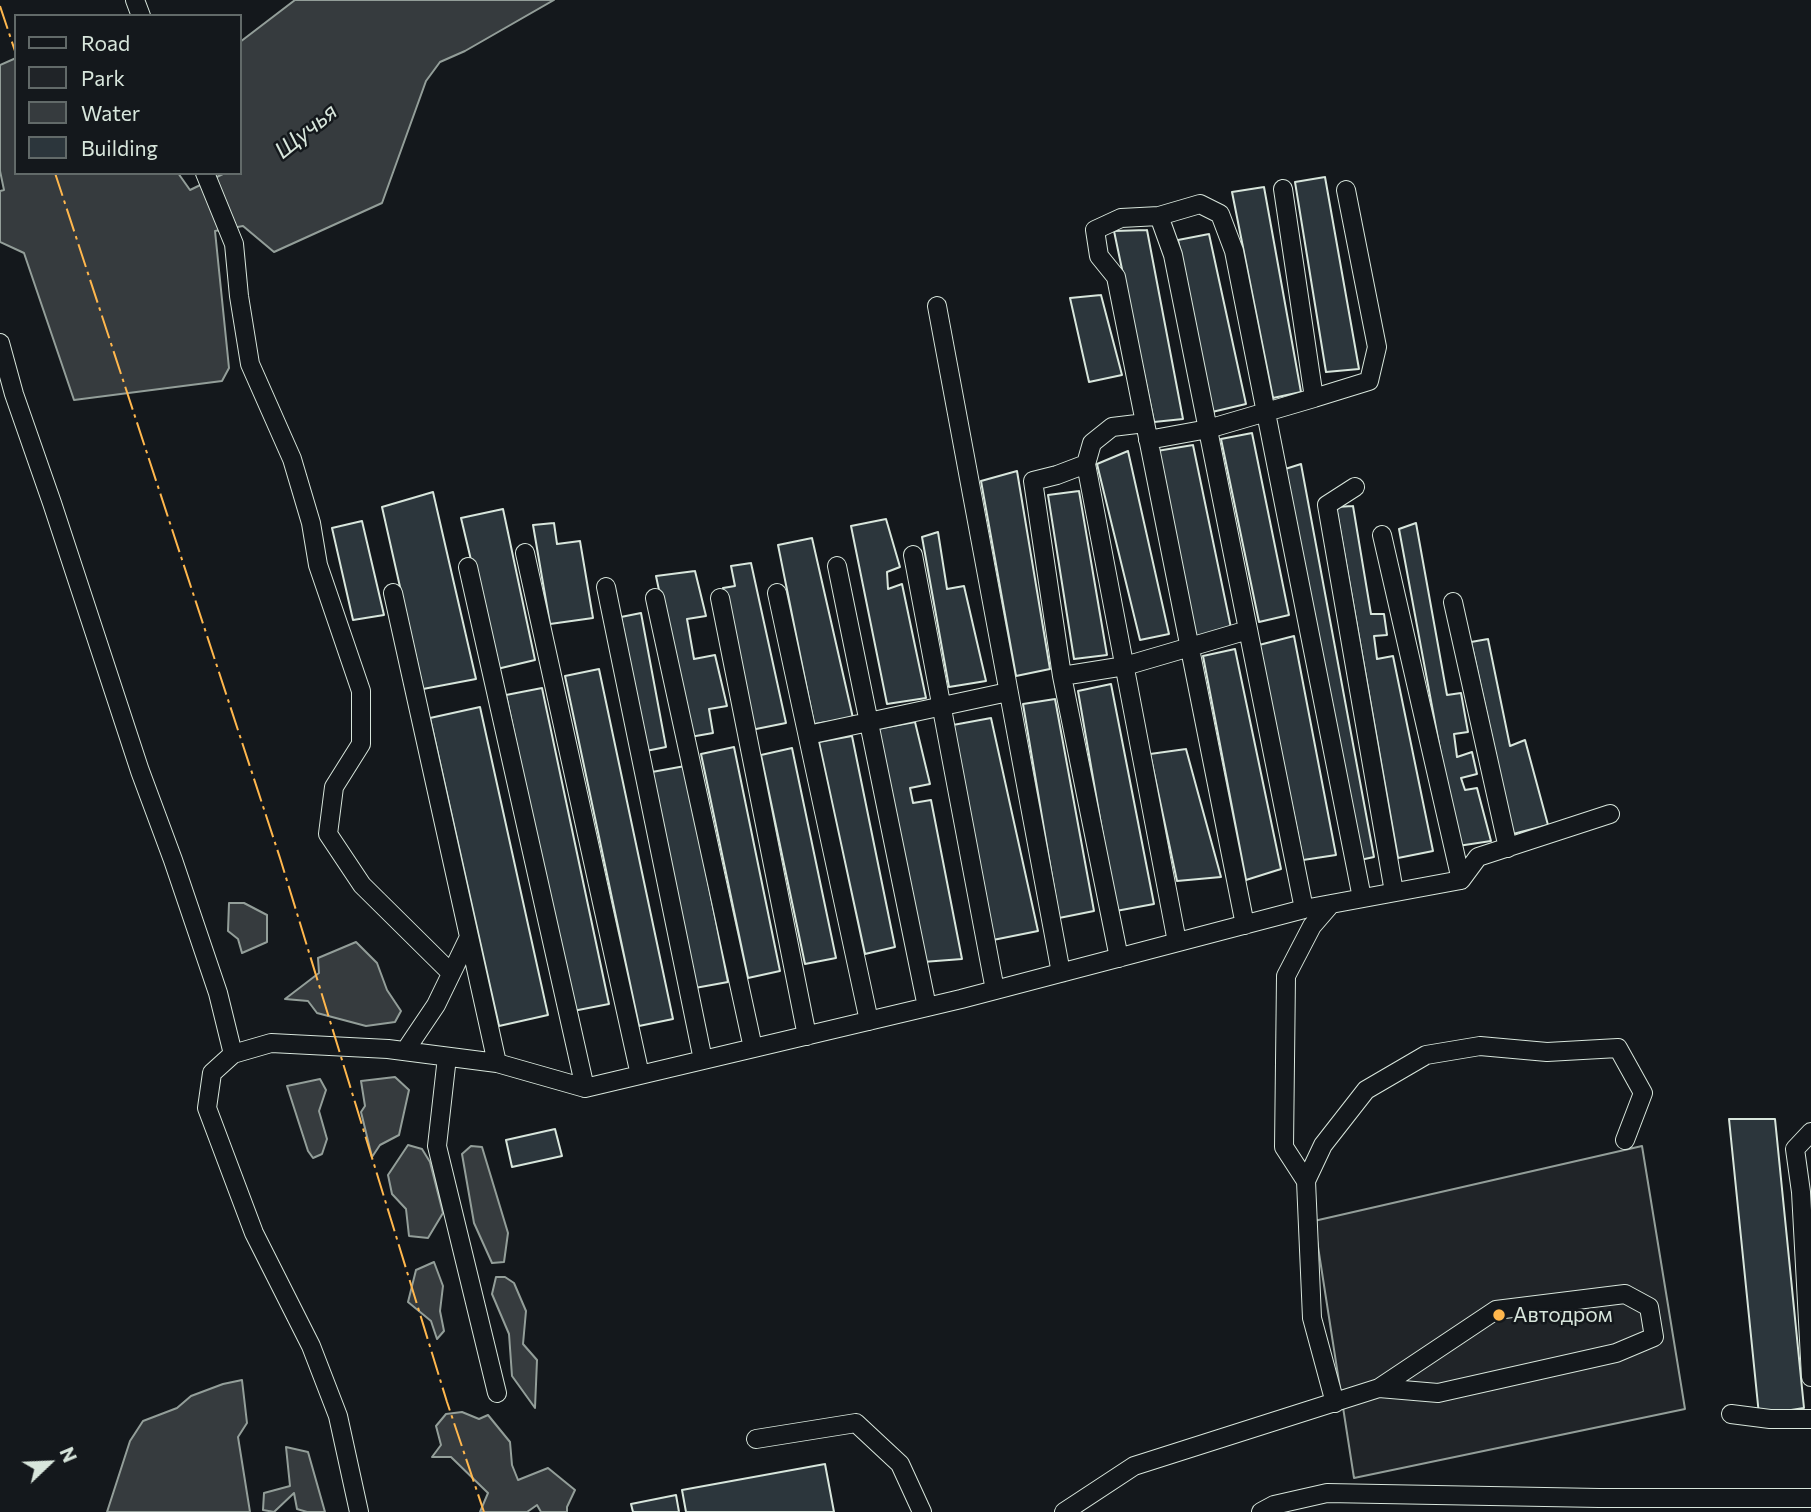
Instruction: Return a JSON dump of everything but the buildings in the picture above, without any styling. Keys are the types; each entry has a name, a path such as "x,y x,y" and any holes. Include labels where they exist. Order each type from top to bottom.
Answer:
{"street":[{"path":"206,175 234,244 250,364 292,459 312,523 318,565 360,691 361,744 334,787 328,834 362,885 451,972"},
{"path":"1283,189 1314,398"},
{"path":"1177,942 1086,464 1092,443 1112,427 1146,431 1208,429 1369,381 1377,347 1346,190"},
{"path":"1245,925 1116,277 1098,256 1095,230 1121,218 1159,216 1200,204 1220,214 1234,251 1362,898"},
{"path":"1159,216 1173,255 1304,909"},
{"path":"937,306 1061,973"},
{"path":"0,343 14,394 57,515 140,771 218,993 233,1054"},
{"path":"1086,464 1033,481 1062,676 1119,958"},
{"path":"1355,487 1327,505 1394,892"},
{"path":"1382,535 1461,880"},
{"path":"525,553 640,1075"},
{"path":"913,555 995,990"},
{"path":"837,566 927,1007"},
{"path":"468,567 585,1088"},
{"path":"606,587 703,1060"},
{"path":"393,593 497,1063"},
{"path":"777,593 869,1021"},
{"path":"655,598 753,1048"},
{"path":"720,598 807,1036"},
{"path":"1453,602 1508,848"},
{"path":"1062,676 1125,666 1248,630"},
{"path":"808,735 1009,692"},
{"path":"359,1512 338,1416 310,1346 254,1233 207,1108 212,1073 233,1054 271,1043 405,1051 497,1063 585,1088 927,1007 1304,909 1461,880 1478,857 1610,814"},
{"path":"1306,1181 1284,1147 1286,976 1312,926 1331,904"},
{"path":"405,1051 436,1005 469,937"},
{"path":"1335,1402 1312,1318 1306,1181 1323,1145 1366,1090 1426,1055 1480,1046 1547,1052 1618,1048 1643,1093 1625,1140"},
{"path":"447,1057 437,1146 497,1393"},
{"path":"1811,1132 1795,1149 1801,1192 1811,1377"},
{"path":"1064,1512 1134,1466 1379,1388 1496,1310 1625,1294 1649,1307 1654,1337 1616,1353 1438,1393 1379,1388"},
{"path":"1731,1413 1770,1419 1811,1419"},
{"path":"756,1439 856,1423 900,1464 922,1512"},
{"path":"1327,1493 1334,1512"},
{"path":"1270,1510 1327,1493 1397,1493 1466,1503 1601,1505 1770,1505 1811,1498"},
{"path":"1397,1493 1403,1512"}],"green space":[{"name":"Автодром","path":"1642,1146 1685,1409 1354,1478 1314,1221"}],"water":[{"name":"Щучья","path":"295,0 554,0 465,51 440,62 426,81 382,203 274,252 243,226 215,231 229,368 222,381 74,400 24,253 0,242 0,191 4,190 0,171 0,65 14,59 14,175 179,175 190,190 221,175 242,175 242,40"},
{"path":"229,903 244,903 267,915 267,942 242,953 238,939 228,931"},
{"path":"356,942 377,963 387,990 401,1011 395,1022 366,1026 317,1013 308,1001 285,999 319,973 318,958"},
{"path":"395,1077 409,1090 399,1135 380,1145 372,1157 361,1112 365,1106 361,1081"},
{"path":"320,1079 326,1090 319,1111 327,1139 322,1154 313,1158 308,1151 287,1086"},
{"path":"408,1145 422,1149 430,1162 443,1213 428,1238 409,1236 406,1209 392,1194 388,1175"},
{"path":"471,1146 482,1147 508,1233 504,1262 492,1263 474,1223 462,1154"},
{"path":"434,1262 443,1286 440,1311 444,1331 437,1339 431,1321 408,1302 416,1270"},
{"path":"496,1277 505,1277 514,1283 526,1311 523,1344 537,1360 535,1408 512,1376 509,1334 492,1294"},
{"path":"242,1380 247,1423 238,1437 250,1512 107,1512 130,1441 143,1421 177,1408 191,1396"},
{"path":"462,1412 479,1419 488,1415 510,1442 512,1465 518,1480 548,1468 575,1490 567,1512 541,1512 537,1505 527,1512 480,1512 488,1493 451,1457 432,1457 441,1445 436,1426 446,1414"},
{"path":"286,1447 308,1452 325,1512 297,1509 294,1493 274,1512 263,1510 264,1493 290,1486"}],"power":[{"path":"0,6 14,48"},
{"path":"56,175 280,858 447,1402 484,1512"}],"place":[{"name":"Автодром","path":"1499,1315"}]}
